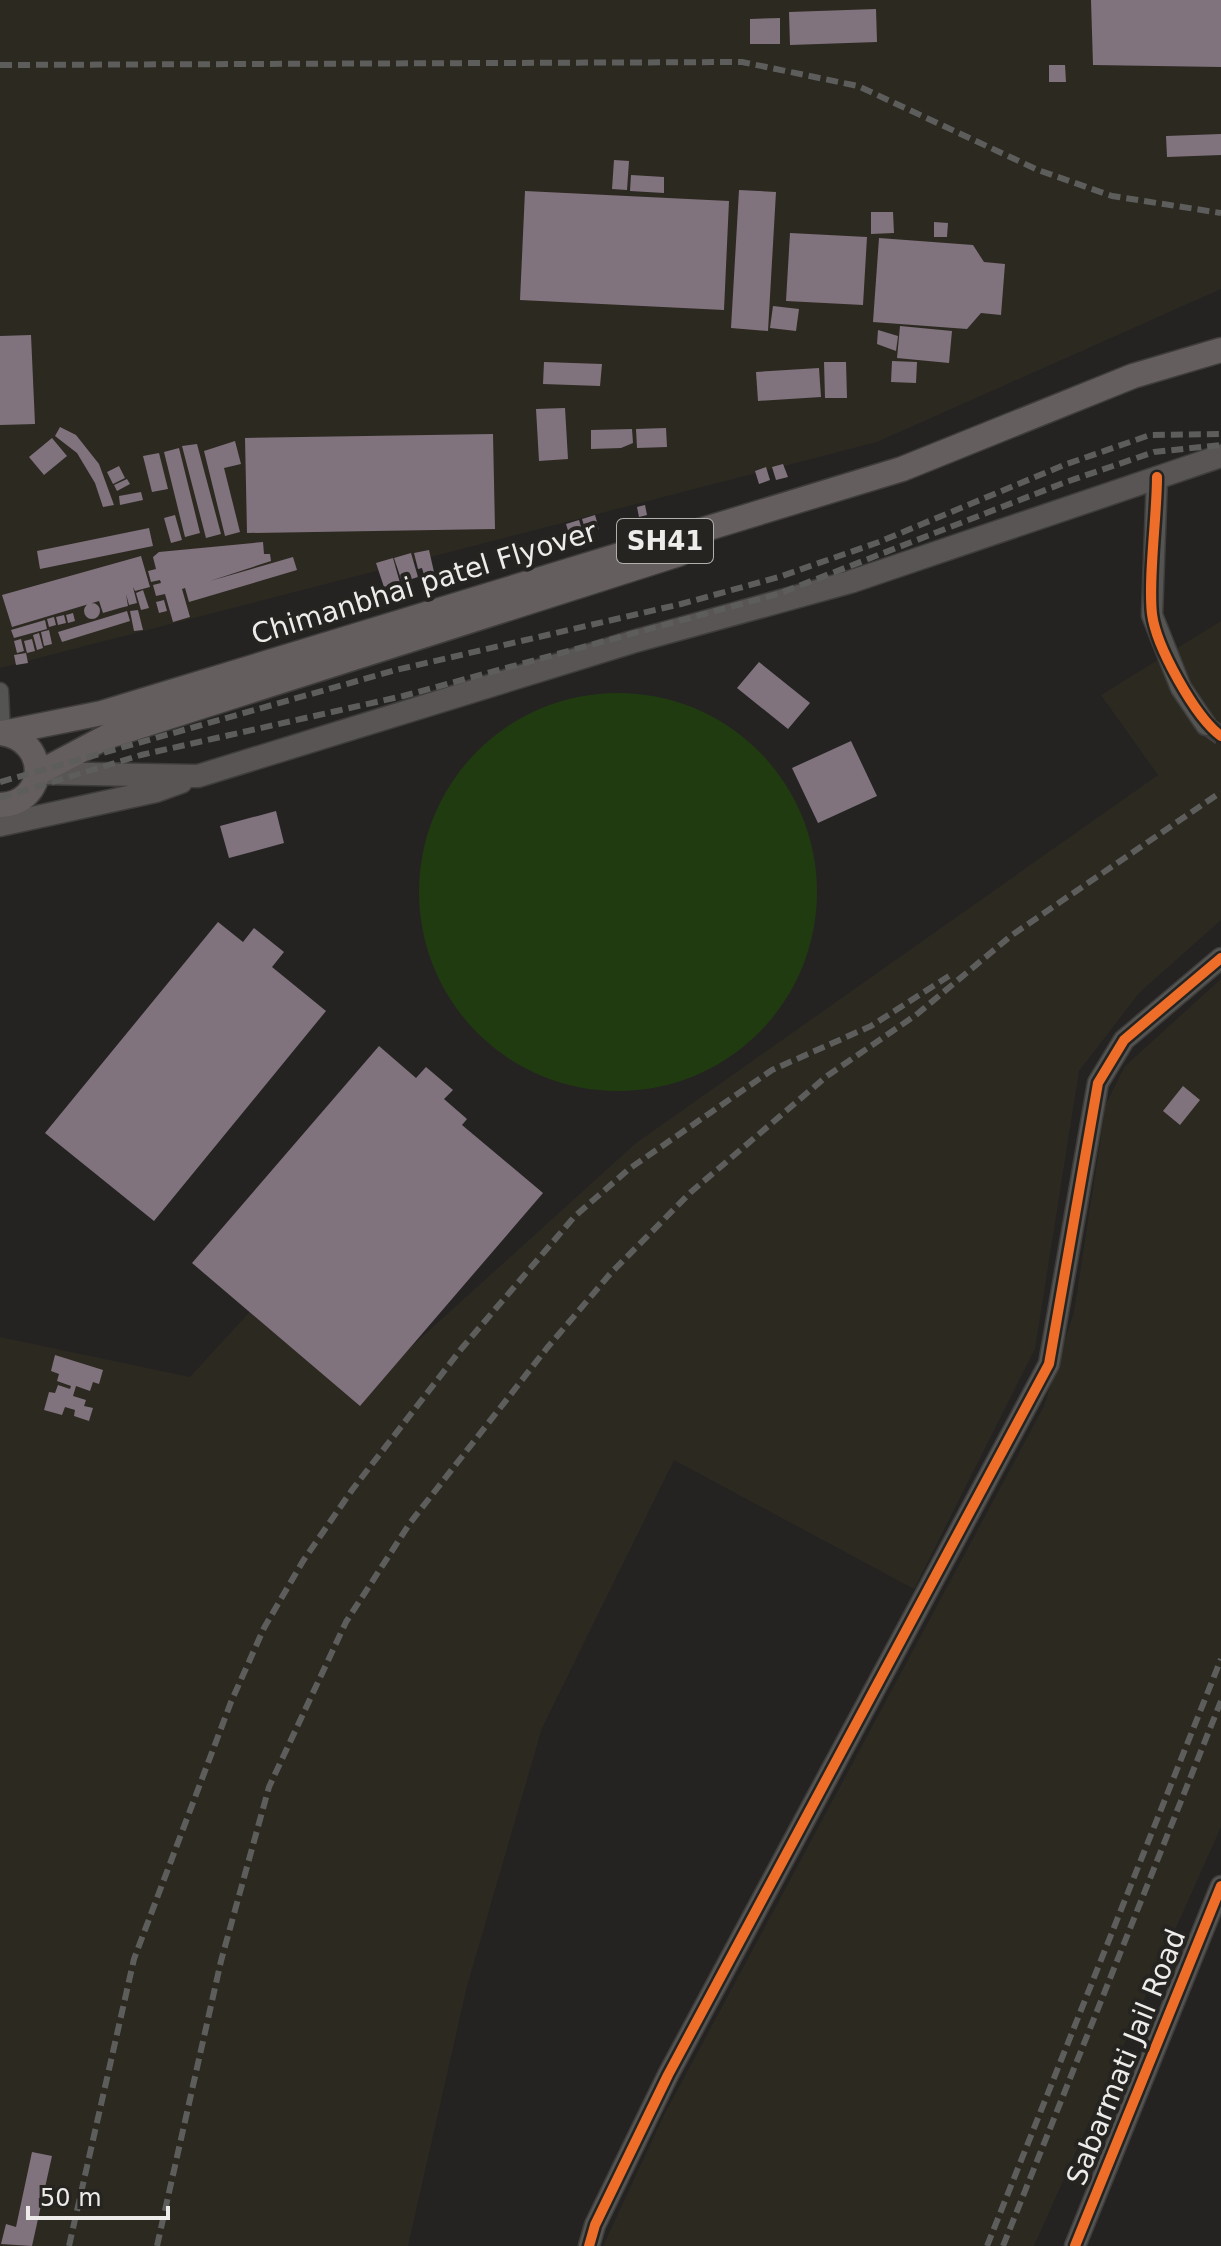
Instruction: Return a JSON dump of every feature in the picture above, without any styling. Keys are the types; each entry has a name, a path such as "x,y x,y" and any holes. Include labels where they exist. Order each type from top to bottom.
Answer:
{"main road":[{"name":"Chimanbhai patel Flyover","path":"38,773 104,725 902,469 1133,376 1221,350"},
{"name":"Chimanbhai patel Flyover","path":"1,733 104,725 907,484 1138,391 1221,367"},
{"path":"0,824 156,791 632,642 850,582 1221,456"},
{"path":"0,824 12,802 33,787 38,773 36,758 28,745 16,736 1,733"},
{"path":"38,773 198,776"}],"street":[{"path":"1157,477 1152,615 1181,688 1206,725"},
{"path":"0,691 1,733"},
{"path":"589,2246 595,2225 668,2075 1049,1364 1098,1083 1124,1040 1221,958"},
{"name":"Sabarmati Jail Road","path":"1075,2246 1221,1886"}],"shaded area":[{"path":"0,0 1221,0 1221,289 877,442 0,668"},
{"path":"1221,621 1221,920 1139,993 1079,1071 1035,1349 914,1589 674,1460 542,1728 467,1986 408,2246 0,2246 0,1337 190,1377 279,1280 381,1374 636,1143 1158,775 1101,695"},
{"path":"1221,979 1221,1827 1034,2246 603,2246 664,2115 1044,1406 1074,1312 1106,1104 1125,1066"}],"green space":[{"path":"618,693 657,697 694,708 729,726 759,751 784,781 802,816 813,853 817,892 813,931 802,968 784,1003 759,1033 729,1058 694,1076 657,1087 618,1091 579,1087 542,1076 507,1058 477,1033 452,1003 434,968 423,931 419,892 423,853 434,816 452,781 477,751 507,726 542,708 579,697"}],"building":[{"path":"1091,0 1221,0 1221,67 1093,65"},
{"path":"876,9 877,42 790,45 789,12"},
{"path":"780,18 780,44 750,44 750,19"},
{"path":"1049,65 1065,65 1066,82 1049,82"},
{"path":"1221,134 1221,155 1167,157 1166,136"},
{"path":"614,160 629,161 627,190 612,189"},
{"path":"631,175 664,177 664,193 630,191"},
{"path":"739,190 776,192 768,331 731,328"},
{"path":"525,191 729,201 724,310 520,300"},
{"path":"871,212 893,212 894,233 871,234"},
{"path":"934,222 948,223 947,237 934,237"},
{"path":"790,233 867,237 863,305 786,301"},
{"path":"879,238 973,245 984,262 1005,264 1001,315 981,313 967,329 873,322"},
{"path":"773,306 799,309 796,331 770,328"},
{"path":"900,326 952,331 949,363 897,358"},
{"path":"878,330 898,336 896,351 877,344"},
{"path":"31,335 35,424 0,425 0,336"},
{"path":"892,361 917,362 916,383 891,382"},
{"path":"544,362 602,364 600,386 543,384"},
{"path":"824,362 846,362 847,398 825,398"},
{"path":"819,368 821,397 758,401 756,372"},
{"path":"565,408 568,459 539,461 536,409"},
{"path":"60,427 76,435 99,464 114,505 103,507 95,483 77,453 55,436"},
{"path":"666,428 667,447 637,448 636,429"},
{"path":"632,429 633,443 621,448 591,449 591,430"},
{"path":"493,434 495,529 247,533 245,438"},
{"path":"52,438 67,456 44,475 29,457"},
{"path":"235,441 241,464 224,468 240,532 225,536 204,451"},
{"path":"197,444 221,534 206,538 182,446"},
{"path":"179,448 200,533 185,537 164,452"},
{"path":"159,453 168,489 152,492 143,456"},
{"path":"783,464 788,477 776,480 772,467"},
{"path":"119,466 125,478 113,484 107,472"},
{"path":"766,467 770,480 759,484 755,471"},
{"path":"127,479 130,484 117,491 114,485"},
{"path":"141,492 143,500 120,505 119,496"},
{"path":"645,505 647,515 639,517 637,507"},
{"path":"175,515 182,540 171,543 164,518"},
{"path":"595,515 599,529 586,532 582,519"},
{"path":"579,520 583,533 570,537 566,524"},
{"path":"149,528 153,546 40,569 37,551"},
{"path":"263,542 264,554 270,554 271,561 210,581 293,557 297,570 189,602 185,588 182,589 190,617 173,622 165,594 156,596 153,585 161,583 160,580 151,582 148,571 156,569 153,557 159,552"},
{"path":"429,550 434,572 424,575 422,568 418,569 414,553"},
{"path":"411,553 418,577 402,582 394,558"},
{"path":"141,556 150,587 135,591 133,587 137,603 129,605 126,594 128,606 103,613 99,601 12,627 2,595"},
{"path":"393,558 400,583 384,587 376,563"},
{"path":"143,590 149,608 141,610 136,593"},
{"path":"164,600 167,611 159,613 156,602"},
{"path":"92,603 98,605 98,617 92,619 86,617 84,611 86,605"},
{"path":"138,610 143,630 134,631 130,611"},
{"path":"127,611 130,621 62,642 58,632"},
{"path":"73,613 75,621 68,623 66,615"},
{"path":"64,615 66,623 58,625 56,617"},
{"path":"54,617 56,625 49,627 47,619"},
{"path":"45,620 47,629 14,638 11,630"},
{"path":"49,630 52,644 44,646 41,632"},
{"path":"39,633 43,648 37,650 33,635"},
{"path":"21,639 24,651 17,653 14,641"},
{"path":"32,639 35,651 27,653 24,641"},
{"path":"26,653 28,663 16,665 14,655"},
{"path":"759,662 810,703 788,729 737,688"},
{"path":"851,741 877,796 818,823 792,768"},
{"path":"276,811 284,843 229,858 220,826"},
{"path":"218,922 243,942 254,928 284,952 272,967 326,1011 154,1221 45,1133"},
{"path":"379,1046 416,1078 426,1067 453,1090 444,1099 467,1119 462,1125 543,1193 360,1406 192,1263"},
{"path":"1183,1086 1200,1100 1180,1125 1163,1111"},
{"path":"55,1355 103,1370 99,1384 93,1382 90,1391 76,1386 73,1396 86,1400 84,1406 93,1408 89,1421 74,1416 75,1410 65,1407 62,1415 44,1410 49,1392 55,1393 58,1385 70,1389 71,1386 57,1381 59,1374 51,1371"},
{"path":"32,2152 52,2156 32,2246 1,2244 6,2224 16,2227"}],"tunnel":[{"path":"1206,725 1221,736"}],"railway":[{"path":"0,65 742,62 858,86 1038,170 1112,196 1221,213"},
{"path":"0,782 396,670 681,604 779,577 879,542 1064,465 1150,435 1221,434"},
{"path":"0,798 141,755 403,696 778,594 1066,482 1154,452 1221,445"},
{"path":"157,2246 221,1961 269,1787 346,1622 410,1523 547,1348 610,1274 691,1192 827,1076 916,1015 1012,935 1221,792"},
{"path":"69,2246 134,1959 231,1702 264,1628 303,1561 352,1490 462,1348 575,1216 629,1169 772,1070 871,1026 949,976"},
{"path":"987,2246 1221,1659"},
{"path":"1003,2246 1221,1701"}],"cycle path":[{"path":"1157,477 1151,583 1155,628 1169,662 1189,697 1221,736"},
{"path":"589,2246 595,2225 668,2075 1049,1364 1098,1083 1124,1040 1221,958"},
{"path":"1075,2246 1221,1886"}]}
